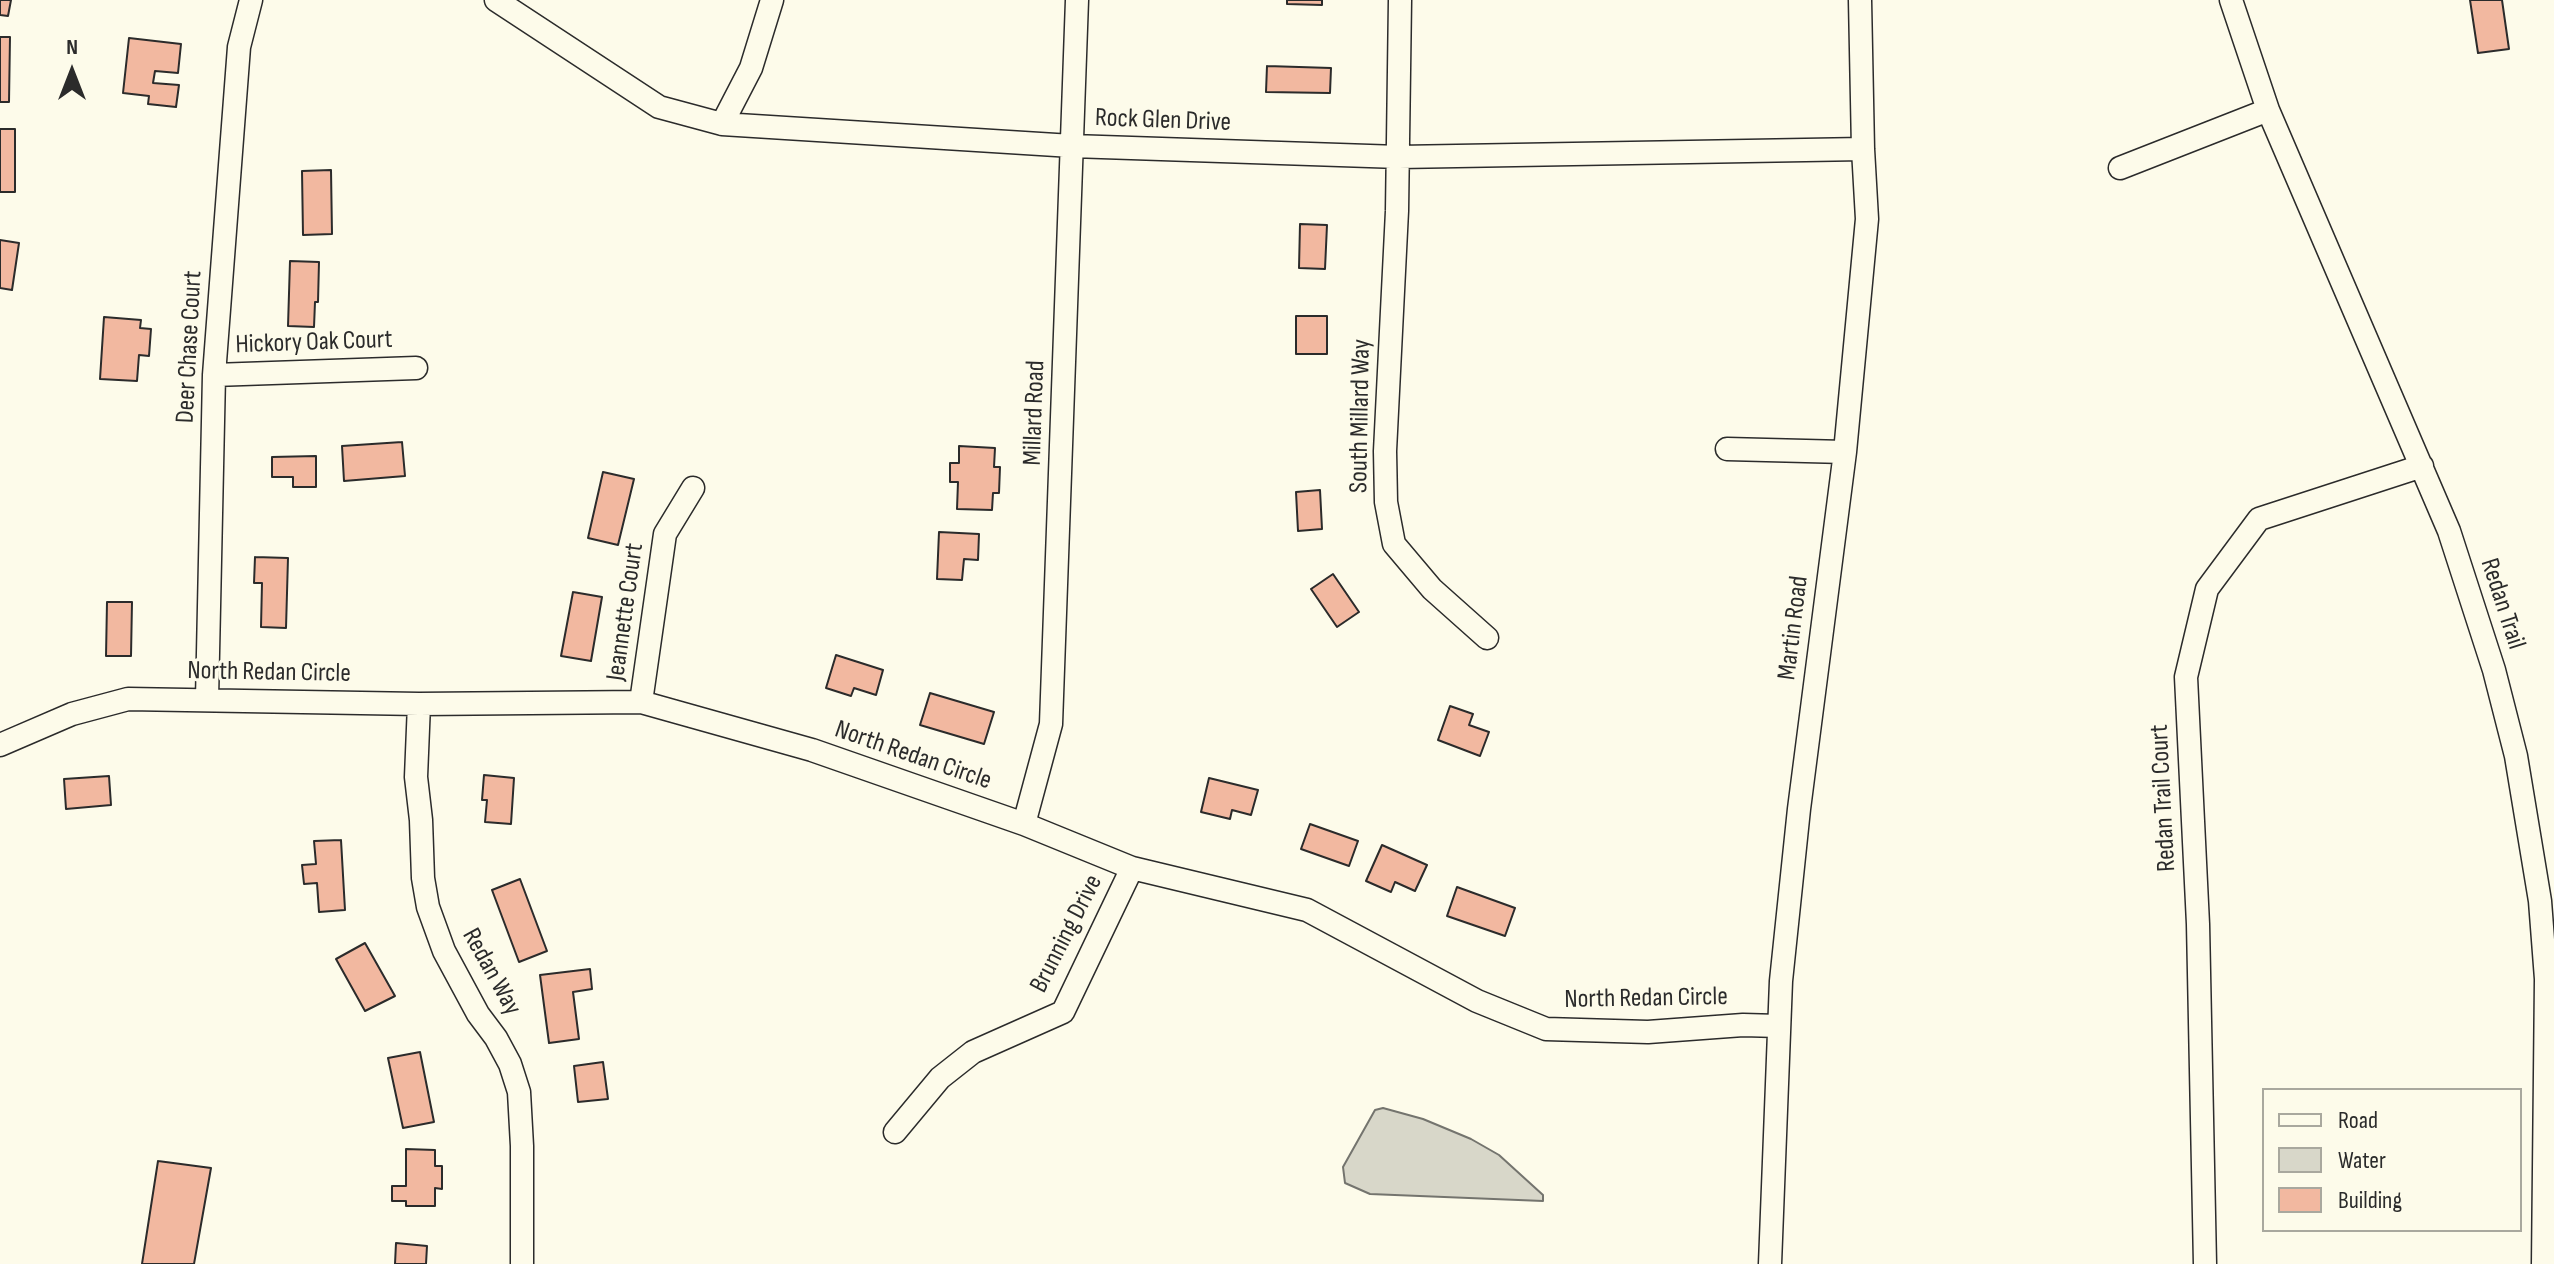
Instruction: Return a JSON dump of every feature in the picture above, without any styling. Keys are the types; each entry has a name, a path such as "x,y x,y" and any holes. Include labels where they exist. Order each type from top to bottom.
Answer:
{"street":[{"name":"Deer Chase Court","path":"207,699 214,375 239,47 251,0"},
{"name":"Rock Glen Drive","path":"496,0 659,107 722,124 1072,146 1399,157 1863,149"},
{"path":"722,124 751,68 772,0"},
{"name":"Millard Road","path":"1024,824 1051,724 1077,0"},
{"name":"South Millard Way","path":"1400,0 1399,157 1385,451 1386,502 1394,544 1432,589 1487,638"},
{"name":"Martin Road","path":"1770,1264 1779,1026 1797,825 1845,452 1867,219 1860,0"},
{"name":"Redan Trail","path":"2231,0 2268,110 2449,531 2494,670 2528,813 2540,901 2546,979 2543,1264"},
{"path":"2120,168 2268,110"},
{"name":"Hickory Oak Court","path":"214,375 416,368"},
{"path":"1727,449 1845,452"},
{"name":"Redan Trail Court","path":"2205,1264 2198,924 2186,677 2207,589 2259,519 2422,466"},
{"name":"Jeannette Court","path":"641,702 665,534 693,488"},
{"name":"North Redan Circle","path":"0,745 72,714 128,699 419,704 641,702 812,750 1024,824 1132,868 1307,910 1477,1001 1546,1029 1648,1032 1743,1025 1779,1026"},
{"name":"Redan Way","path":"419,704 416,777 428,907 444,951 478,1014 510,1064 519,1092 522,1264"},
{"name":"Brunning Drive","path":"895,1132 940,1078 973,1052 1063,1012 1132,868"}],"water":[{"path":"1383,1108 1423,1119 1471,1139 1499,1155 1543,1195 1543,1201 1370,1194 1345,1183 1343,1167 1375,1110"}],"building":[{"path":"0,0 11,0 8,16 0,15"},
{"path":"1287,0 1322,0 1322,5 1287,4"},
{"path":"2470,0 2502,0 2509,49 2478,53"},
{"path":"0,37 10,37 9,102 0,102"},
{"path":"129,38 181,44 178,73 155,71 153,83 179,85 176,107 148,104 149,96 123,93"},
{"path":"1267,66 1331,68 1330,93 1266,92"},
{"path":"0,129 15,129 15,192 0,192"},
{"path":"331,170 332,234 303,235 302,171"},
{"path":"1300,224 1327,225 1325,269 1299,268"},
{"path":"0,240 19,243 12,290 0,288"},
{"path":"290,261 319,262 314,327 288,326"},
{"path":"1296,316 1327,316 1327,354 1296,354"},
{"path":"104,317 141,320 140,328 151,329 149,356 139,355 137,381 100,379"},
{"path":"402,442 405,476 344,481 342,446"},
{"path":"959,446 995,448 994,467 1000,467 999,493 993,493 992,510 957,509 958,482 950,482 950,463 959,463"},
{"path":"316,456 316,487 293,487 293,477 272,477 272,457"},
{"path":"603,472 634,479 618,545 588,538"},
{"path":"1320,490 1322,529 1298,531 1296,492"},
{"path":"939,532 979,534 978,560 964,559 962,580 937,579"},
{"path":"255,557 288,558 286,628 261,627 262,583 254,583"},
{"path":"1333,574 1359,612 1337,627 1311,589"},
{"path":"573,592 602,597 591,661 561,656"},
{"path":"107,602 132,602 131,656 106,656"},
{"path":"836,655 883,670 876,695 854,688 851,696 826,688"},
{"path":"930,693 994,712 984,744 920,725"},
{"path":"1450,706 1473,714 1469,725 1489,732 1480,756 1438,740"},
{"path":"484,775 514,778 511,824 485,822 487,800 482,800"},
{"path":"109,776 111,805 66,809 64,779"},
{"path":"1209,778 1258,790 1251,815 1232,810 1230,819 1201,812"},
{"path":"1310,824 1358,841 1349,866 1301,849"},
{"path":"341,840 345,910 319,912 317,883 304,884 302,865 316,864 314,841"},
{"path":"1382,845 1427,865 1415,891 1395,882 1391,892 1366,881"},
{"path":"520,879 547,951 519,962 492,890"},
{"path":"1457,887 1515,908 1505,936 1447,916"},
{"path":"365,943 395,996 365,1011 336,959"},
{"path":"590,969 592,989 573,992 579,1039 549,1043 540,975"},
{"path":"420,1052 434,1122 403,1128 388,1058"},
{"path":"603,1062 608,1099 578,1102 574,1066"},
{"path":"406,1149 435,1150 435,1166 442,1166 442,1189 435,1188 435,1206 406,1206 406,1201 392,1201 392,1186 406,1186"},
{"path":"158,1161 211,1168 194,1264 142,1264"},
{"path":"396,1243 427,1246 426,1264 395,1264"}]}
